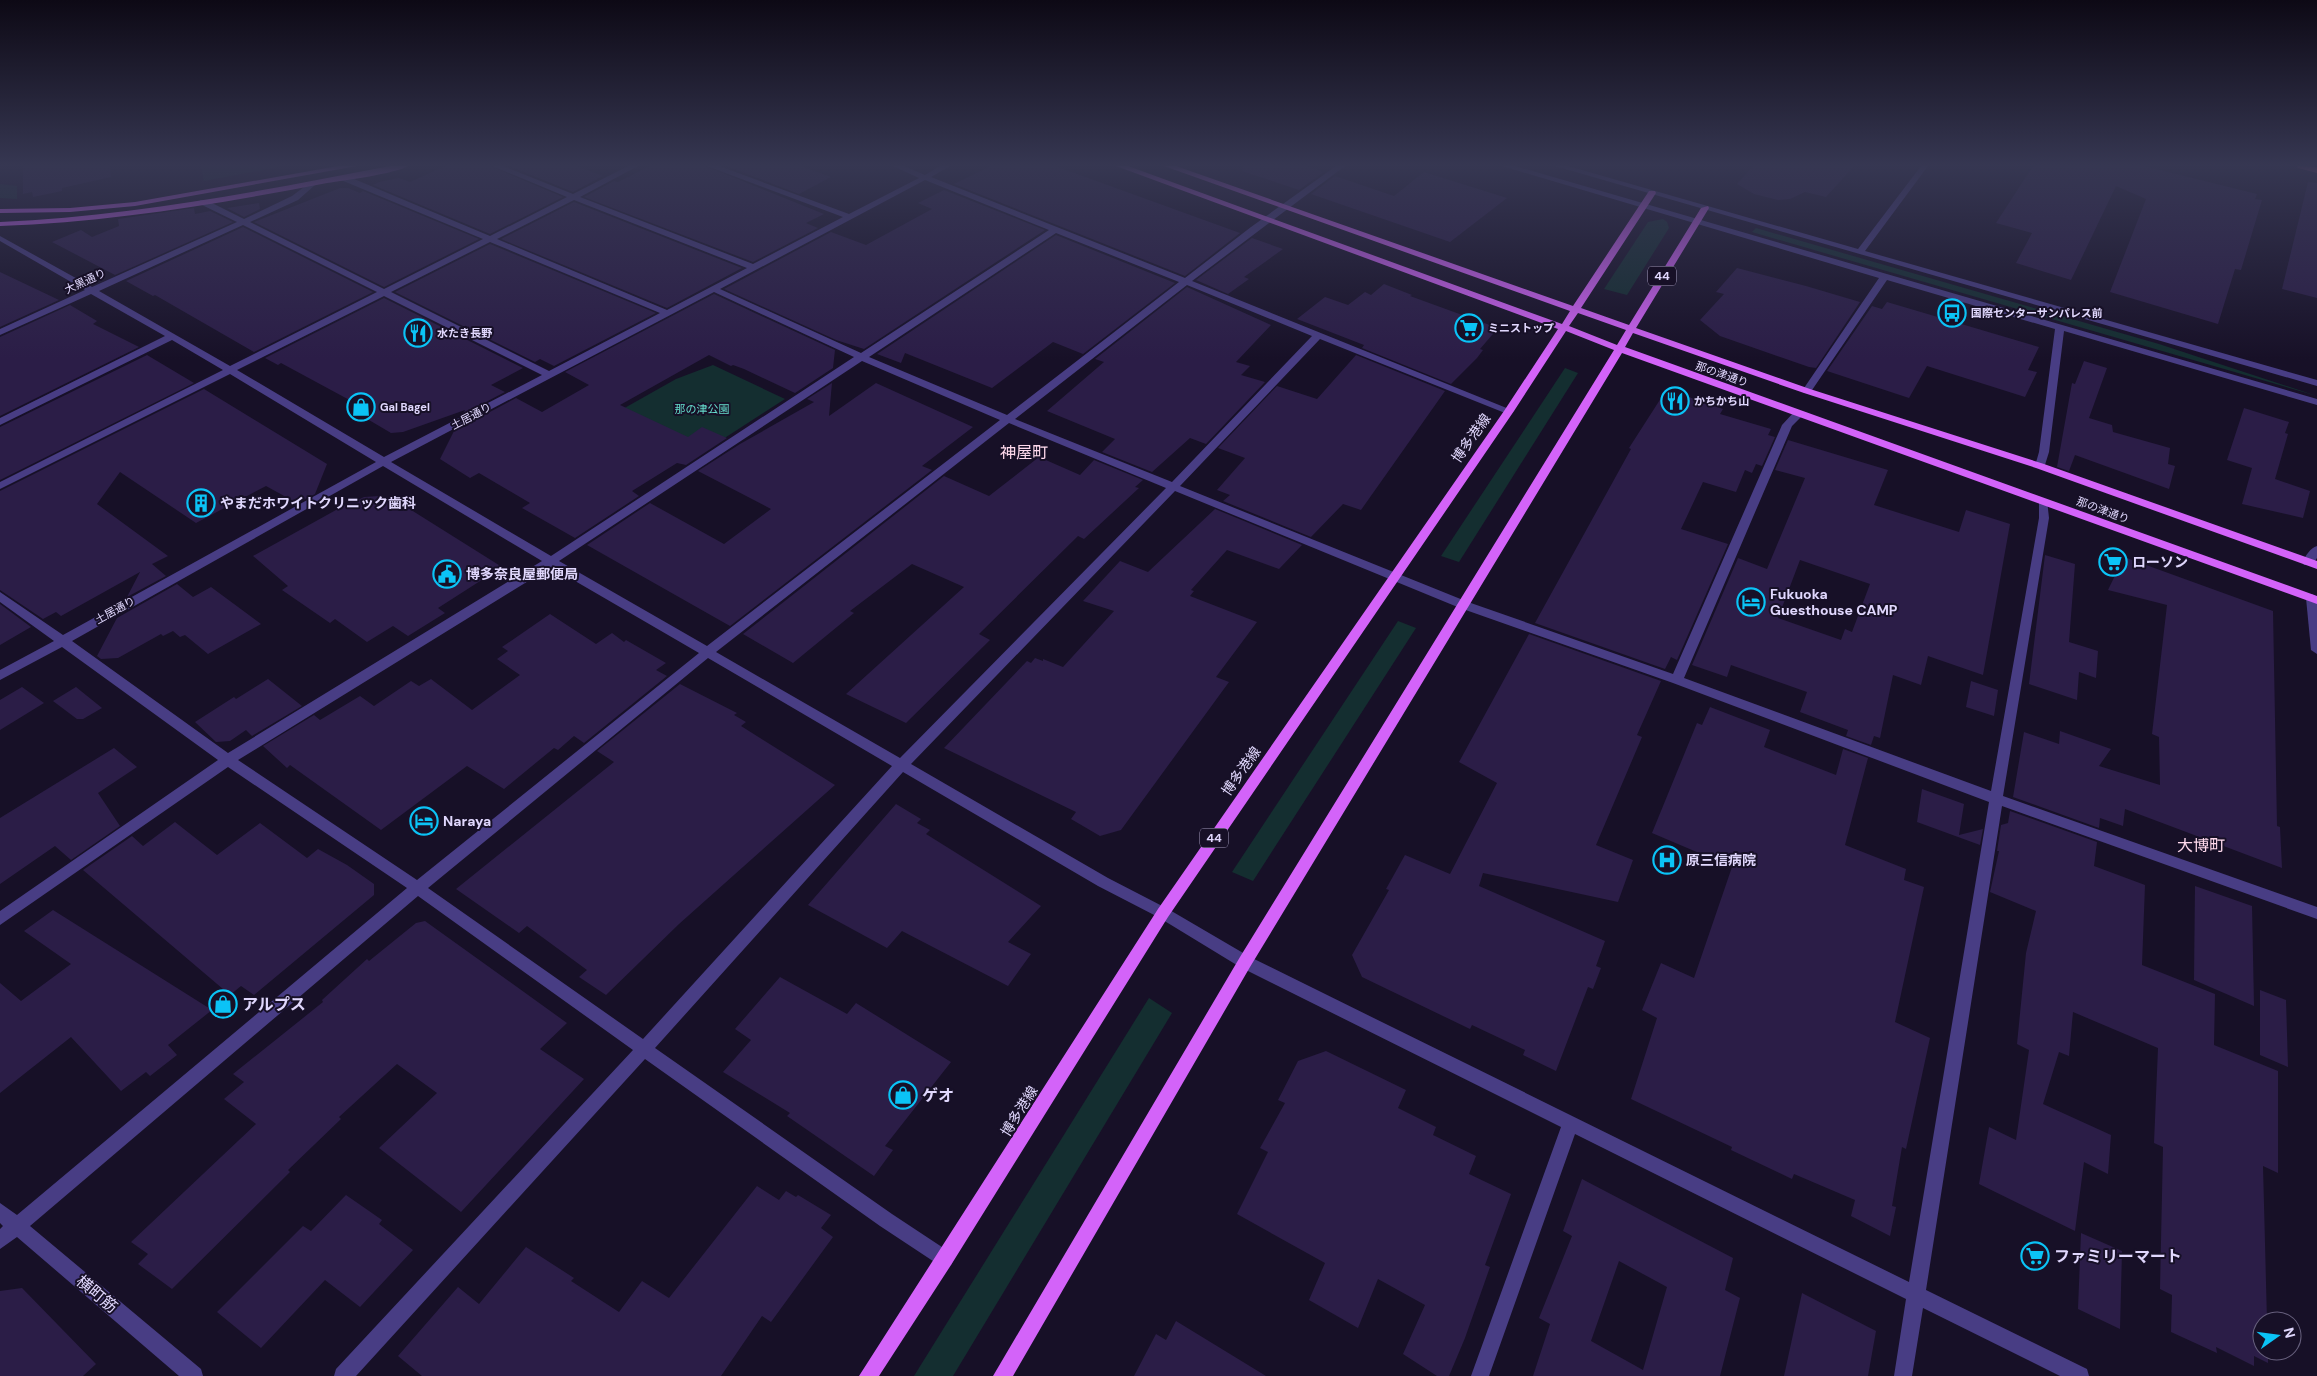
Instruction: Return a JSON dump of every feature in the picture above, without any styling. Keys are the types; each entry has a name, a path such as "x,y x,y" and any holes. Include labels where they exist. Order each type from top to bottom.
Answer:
{"main road":[{"name":"那の津通り","path":"1296,230 1798,414 2315,599"},
{"name":"那の津通り","path":"1348,230 1806,391 2040,466 2312,564"},
{"name":"博多港線","path":"868,1376 945,1259 1163,913 1509,411 1626,230"},
{"name":"44","path":"1002,1376 1245,962 1691,230"}],"street":[{"name":"大黒通り","path":"0,332 226,230"},
{"path":"260,230 549,375"},
{"path":"469,230 667,313"},
{"path":"0,486 508,230"},
{"path":"657,230 753,267"},
{"name":"土居通り","path":"0,676 385,461 824,230"},
{"path":"0,919 228,760 550,561 859,356 1054,230"},
{"path":"1055,230 1509,411"},
{"path":"0,1240 418,888 708,653 1007,419 1254,230"},
{"path":"1720,230 2317,402"},
{"path":"1783,230 2317,383"},
{"path":"1860,252 1876,230"},
{"path":"0,238 230,370 708,653 1103,882 1163,913 1245,962 1570,1125 2080,1376"},
{"path":"1806,391 1884,277"},
{"path":"714,289 859,356 1007,419 1394,578 1464,605 1677,680 1996,799 2317,913"},
{"path":"2040,466 2044,452 2060,328"},
{"path":"343,1376 644,1049 878,789 1173,487 1318,335"},
{"path":"0,422 171,337"},
{"path":"1677,680 1787,425 1798,414"},
{"path":"1903,1376 1996,799 2044,518 2043,502"},
{"path":"2312,564 2317,550"},
{"path":"0,596 228,760 418,888 644,1049 945,1259"},
{"path":"2315,599 2317,650"},
{"path":"1480,1376 1570,1125"},
{"name":"横町筋","path":"0,1212 194,1376"}],"green space":[{"path":"1643,230 1668,230 1627,295 1604,289"},
{"path":"1764,230 2159,344 2317,396 1752,232"},
{"name":"那の津公園","path":"713,365 785,399 703,452 582,432 676,379"},
{"path":"1565,368 1578,373 1459,562 1441,556"},
{"path":"1398,621 1416,628 1253,881 1232,872"},
{"path":"1149,998 1172,1013 953,1376 914,1376"}],"building":[{"path":"80,230 92,237 109,230 215,230 115,275 52,242"},
{"path":"236,230 249,230 373,292 254,352 155,295 153,296 126,281"},
{"path":"270,230 458,230 479,239 384,287"},
{"path":"481,230 497,230 490,234"},
{"path":"518,230 646,230 742,268 667,308 501,239"},
{"path":"670,230 814,230 753,262"},
{"path":"893,230 1045,230 864,349 836,340 724,289 831,232 866,245"},
{"path":"1070,230 1232,230 1240,233 1185,276"},
{"path":"1416,230 1465,230 1450,242"},
{"path":"2022,230 2095,230 2071,280 2016,263 2032,233"},
{"path":"2134,230 2253,230 2241,270 2235,269 2218,324 2110,292"},
{"path":"2296,230 2317,230 2317,298 2282,289"},
{"path":"1056,235 1175,283 1083,354 1053,342 992,388 905,353 901,363 877,354"},
{"path":"1252,238 1283,249 1244,277 1249,279 1228,294 1196,280"},
{"path":"490,244 656,313 554,366 540,359 535,362 395,292"},
{"path":"1737,268 1860,302 1816,368 1809,367 1720,336 1700,320 1724,294 1716,292"},
{"path":"0,272 59,300 0,327"},
{"path":"1384,284 1412,295 1410,296 1498,328 1480,349 1483,350 1477,358 1451,384 1362,348 1364,345 1297,319 1325,297 1348,305 1365,292 1371,295"},
{"path":"1187,287 1271,325 1236,362 1250,366 1241,375 1265,382 1206,444 1190,438 1152,472 1102,452 1115,439 1047,411 1104,362 1095,359"},
{"path":"714,294 835,350 833,368 795,393 709,355 620,405 688,437 702,427 727,438 686,465 677,463 632,491 639,496 575,538 522,508 530,503 479,473 470,478 440,459 454,431 516,398 542,412 589,385 565,372"},
{"path":"384,298 523,368 491,385 505,392 463,414 465,410 403,432 391,433 347,407 355,403 281,363 278,365 265,358"},
{"path":"1887,302 2039,347 2028,370 2037,372 2025,397 1927,366 1909,398 1827,371 1872,306 1882,309"},
{"path":"70,305 97,321 93,324 139,347 0,416 0,337"},
{"path":"147,355 194,383 0,480 0,427"},
{"path":"1356,355 1445,391 1361,510 1343,504 1311,537 1223,501 1230,495 1217,490 1245,458 1218,448 1277,386 1317,399"},
{"path":"2084,361 2107,368 2089,418 2112,425 2113,432 2170,448 2168,464 2175,466 2169,489 2075,455 2069,471 2057,467 2072,383 2075,384"},
{"path":"832,383 829,416 876,383 973,427 922,466 932,470 730,626 587,545 650,503 724,544 771,509 698,471 740,444 814,402 807,399"},
{"path":"204,389 327,464 315,494 297,503 266,486 196,523 120,472 97,504 168,556 152,564 166,576 127,597 140,572 61,616 56,612 43,619 0,590 0,491"},
{"path":"1663,395 1683,395 1723,409 1720,414 1771,429 1768,435 1775,437 1762,466 1756,464 1752,473 1745,470 1736,492 1703,482 1681,529 1728,544 1677,660 1671,657 1665,669 1535,623 1631,449 1629,448"},
{"path":"2244,408 2289,422 2285,433 2288,434 2275,479 2310,491 2303,518 2242,504 2252,468 2227,460"},
{"path":"1788,440 1888,470 1874,505 1959,532 1966,510 2010,524 1983,675 1928,656 1921,685 1893,675 1880,738 1874,736 1871,745 1846,736 1848,730 1800,712 1807,692 1731,665 1727,677 1692,665 1738,558 1767,569 1805,478 1775,470","holes":["1800,560 1870,584 1852,632 1845,629 1841,640 1778,618"]},
{"path":"1039,457 1080,475 1094,460 1143,480 1135,487 1139,488 1084,539 1078,536 979,634 990,640 906,723 846,694 964,587 912,564 850,611 854,613 793,663 743,634 944,476 989,496"},
{"path":"379,496 402,511 408,508 502,567 438,608 445,613 408,636 393,626 367,642 335,619 330,623 282,590 288,586 253,556 354,500"},
{"path":"1215,509 1302,545 1279,569 1227,550 1191,590 1194,591 1190,596 1257,622 1216,677 1229,682 1121,830 1100,836 1071,819 1076,812 944,748 1027,661 1031,663 1035,658 1043,661 1043,659 1063,667 1114,611 1083,601 1120,561 1148,572"},
{"path":"2045,555 2075,564 2069,642 2098,651 2096,678 2079,672 2077,700 2029,684"},
{"path":"2124,557 2273,611 2277,826 2280,827 2282,868 2125,809 2123,826 2100,818 2099,828 2013,797 2024,732 2059,744 2060,731 2111,749 2099,766 2160,785 2159,737 2152,734 2167,605 2108,590"},
{"path":"177,584 193,597 211,587 261,624 208,654 185,635 180,637 173,631 163,636 161,634 118,658 101,659 97,656 117,618"},
{"path":"0,604 31,627 0,645"},
{"path":"550,614 596,644 612,633 624,642 626,640 666,663 656,670 667,676 584,743 574,736 558,750 554,748 504,789 467,766 381,830 290,765 287,768 263,746 314,715 320,720 360,696 374,706 411,681 419,686 431,679 472,710 520,675 497,659 508,651 502,647"},
{"path":"1529,634 1661,681 1637,735 1642,737 1596,845 1633,860 1618,902 1483,873 1479,886 1605,941 1596,966 1601,968 1593,989 1588,987 1556,1071 1523,1055 1525,1050 1472,1025 1470,1029 1362,977 1352,955 1389,890 1386,889 1405,855 1450,874 1497,783 1459,762"},
{"path":"268,679 302,706 252,736 246,730 230,741 216,742 195,722 234,697 236,699"},
{"path":"1971,681 1998,690 1994,716 1966,707"},
{"path":"680,684 737,713 734,715 746,722 741,726 835,785 679,924 606,995 579,977 587,970 527,926 519,933 456,889 614,762 597,751"},
{"path":"22,687 44,703 0,730 0,700"},
{"path":"76,687 102,708 83,719 77,719 53,701"},
{"path":"1710,707 1770,730 1764,747 1836,775 1843,749 1868,758 1845,845 1906,869 1904,880 1924,887 1895,1022 1930,1038 1906,1149 1902,1147 1892,1206 1896,1207 1890,1236 1851,1216 1855,1200 1794,1174 1792,1179 1731,1150 1732,1147 1631,1099 1657,1018 1642,1010 1661,963 1694,978 1732,867 1652,833 1697,723 1702,725"},
{"path":"114,748 137,767 98,793 120,826 71,860 55,846 0,884 0,818"},
{"path":"1922,789 1964,804 1959,835 1983,829 1980,845 1917,822"},
{"path":"896,804 921,819 917,823 930,830 926,834 1041,906 1008,942 1031,954 1008,986 902,931 887,948 808,905"},
{"path":"2010,811 2097,842 2094,866 2145,885 2142,965 2215,994 2214,1045 2278,1071 2278,1173 2263,1166 2267,1311 2252,1311 2252,1361 2254,1361 2254,1366 2216,1347 2217,1353 2171,1332 2172,1295 2160,1289 2163,1147 2154,1143 2158,1048 2073,1012 2069,1056 2059,1052 2043,1104 2111,1135 2108,1174 2084,1162 2075,1231 1979,1184 1989,1127 2016,1140 2029,1050 2017,1044 2026,953 2036,911 1990,892 1999,851 1997,851 2001,825 2008,823"},
{"path":"175,822 217,855 260,823 307,858 318,849 347,865 374,884 374,895 254,995 241,986 230,995 83,870 132,836 143,846"},
{"path":"2195,886 2252,906 2254,1006 2194,980"},
{"path":"53,910 212,1010 168,1045 177,1055 150,1076 146,1072 121,1091 71,1037 0,1093 0,983 21,1001 71,964 24,931"},
{"path":"425,921 567,1023 540,1049 584,1079 461,1212 379,1148 437,1093 397,1064 339,1117 341,1119 288,1170 290,1172 172,1289 138,1264 148,1254 131,1242 256,1124 224,1099 244,1082 233,1074 323,1002 322,1000 367,959 369,961 416,923"},
{"path":"780,977 847,1014 856,1003 951,1062 885,1146 893,1150 874,1176 787,1116 790,1113 723,1072 751,1040 735,1029"},
{"path":"2260,990 2286,1000 2288,1067 2260,1055"},
{"path":"1326,1051 1406,1090 1398,1108 1436,1127 1433,1135 1476,1156 1469,1174 1511,1194 1485,1265 1490,1267 1465,1338 1449,1376 1437,1376 1403,1354 1425,1305 1378,1279 1358,1328 1309,1300 1325,1263 1237,1214 1268,1152 1260,1148 1285,1103 1278,1100 1298,1061"},
{"path":"1582,1179 1733,1258 1725,1290 1740,1298 1720,1376 1533,1376 1550,1324 1539,1318 1572,1236 1563,1231","holes":["1619,1261 1667,1287 1643,1370 1591,1341"]},
{"path":"757,1186 779,1200 786,1191 796,1197 798,1195 831,1215 821,1228 833,1237 771,1322 762,1316 721,1376 422,1376 398,1356 458,1287 479,1304 526,1247 574,1278 571,1281 619,1312 642,1281 669,1298"},
{"path":"346,1195 382,1220 379,1224 413,1250 360,1307 325,1280 261,1348 217,1312 303,1226 311,1231"},
{"path":"2081,1233 2122,1251 2120,1329 2078,1309"},
{"path":"22,1288 96,1364 83,1376 0,1376 0,1291"},
{"path":"1802,1293 1876,1331 1868,1376 1784,1376"},
{"path":"1176,1321 1266,1376 1134,1376 1156,1334 1166,1340"}],"place":[{"name":"国際センターサンパレス前","path":"1952,313"},
{"name":"ミニストップ","path":"1469,328"},
{"name":"水たき長野","path":"418,333"},
{"name":"かちかち山","path":"1675,401"},
{"name":"Gal Bagel","path":"361,407"},
{"name":"やまだホワイトクリニック歯科","path":"201,503"},
{"name":"ローソン","path":"2113,562"},
{"name":"博多奈良屋郵便局","path":"447,574"},
{"name":"Fukuoka Guesthouse CAMP","path":"1751,602"},
{"name":"Naraya","path":"424,821"},
{"name":"原三信病院","path":"1667,860"},
{"name":"アルプス","path":"223,1004"},
{"name":"ゲオ","path":"903,1095"},
{"name":"ファミリーマート","path":"2035,1256"}],"district":[{"name":"神屋町","path":"1024,452"},
{"name":"大博町","path":"2201,845"}]}
